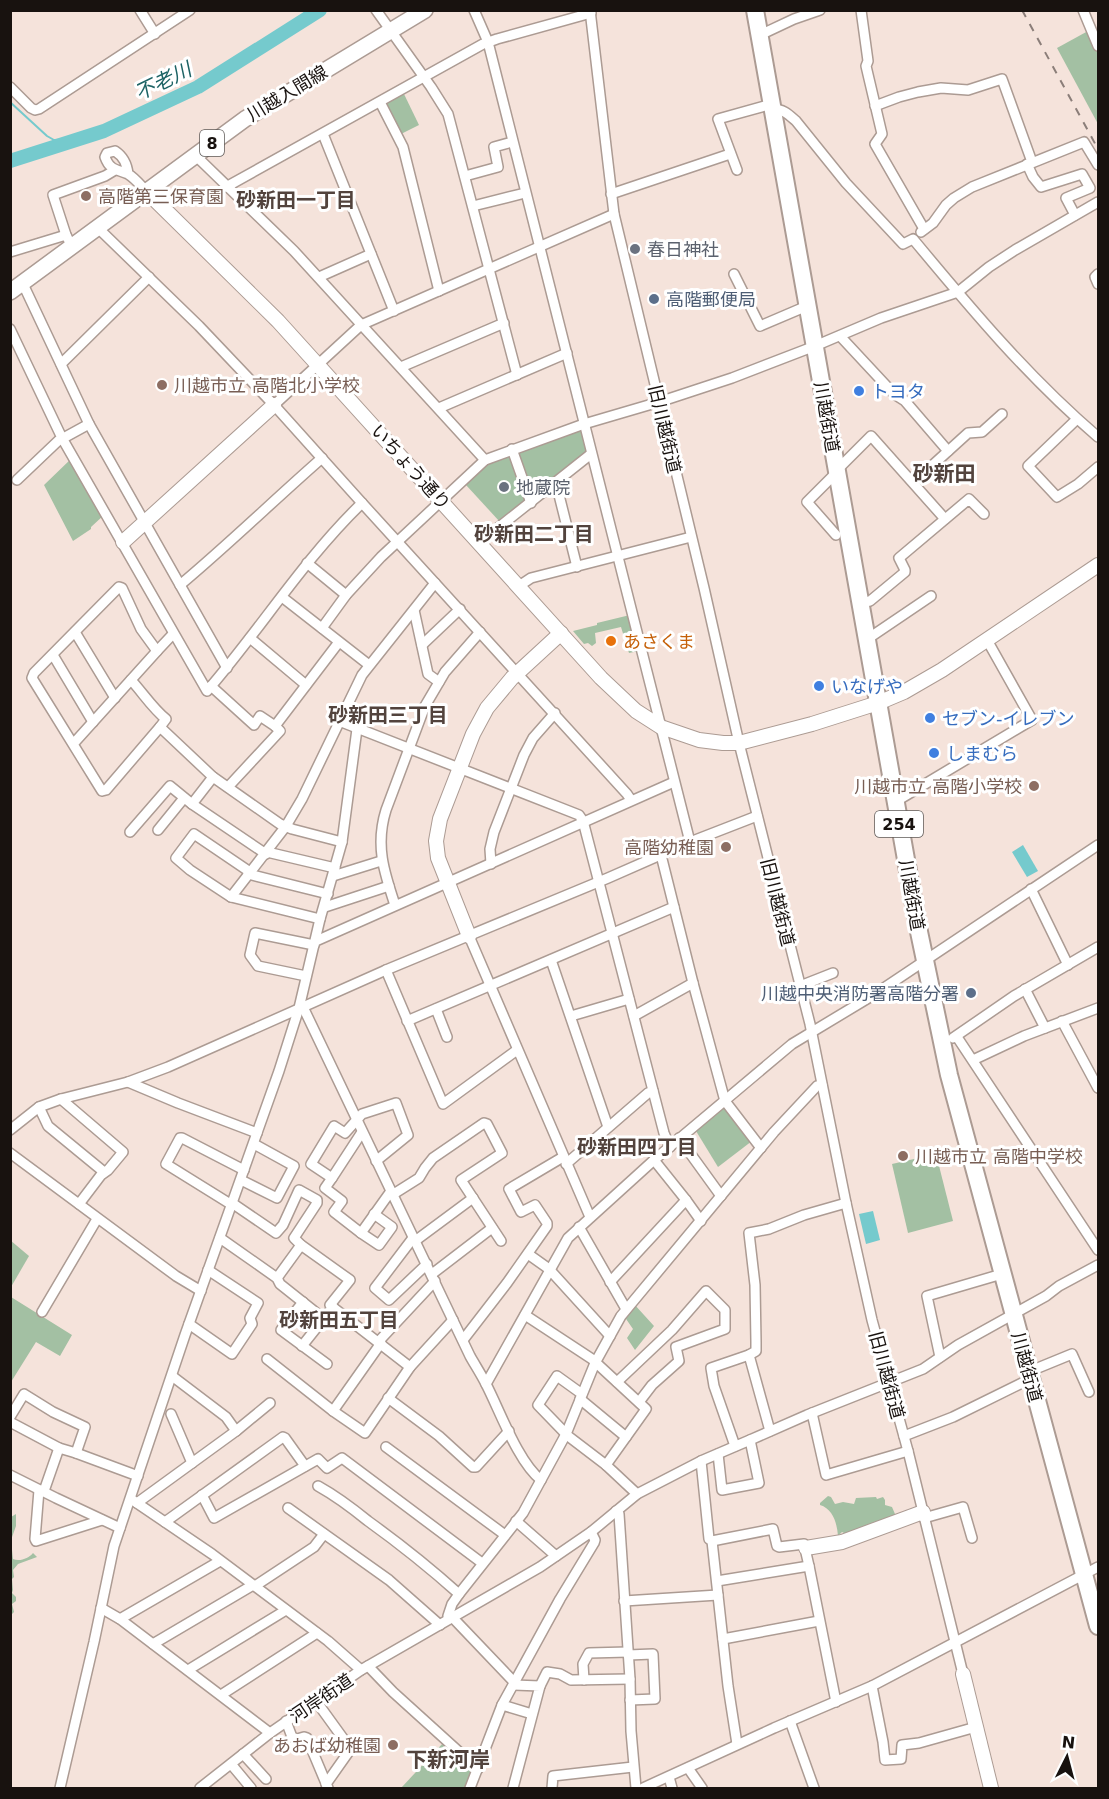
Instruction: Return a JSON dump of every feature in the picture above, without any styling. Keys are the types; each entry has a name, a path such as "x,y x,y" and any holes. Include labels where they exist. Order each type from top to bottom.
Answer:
{"highway":[{"name":"川越街道","path":"755,10 895,802 941,1045 1029,1375 1091,1570 1098,1626"}],"main road":[{"name":"川越入間線","path":"17,288 69,241 98,228 245,119 425,10"}],"street":[{"path":"140,10 155,34"},
{"path":"10,87 31,108 39,109 190,10"},
{"path":"376,10 448,114 517,375"},
{"path":"474,10 488,42 690,842"},
{"path":"760,35 820,10"},
{"path":"861,10 868,61 866,66 882,134 875,144 924,229"},
{"path":"1083,10 1098,46"},
{"path":"226,187 488,42 590,12"},
{"name":"旧川越街道","path":"590,12 614,214 739,743 812,1033 872,1320 908,1451 992,1788"},
{"path":"875,106 899,97 941,88 968,90 1001,78 1033,177 1041,187 1082,174 1090,188 1066,198 1075,215"},
{"path":"380,102 403,147 439,291"},
{"path":"737,170 718,119 772,106 786,112 796,121 846,183 903,244 933,223 954,198 972,187 1030,163 1083,142 1098,165"},
{"path":"323,134 394,311"},
{"path":"465,176 498,167 495,146 512,142"},
{"name":"いちょう通り","path":"128,174 125,161 118,153 111,151 107,153 105,157 107,163 115,170 128,174 263,306 602,678 630,706 661,727 699,740 739,743 812,724 878,703 904,692 942,670 1098,565"},
{"path":"611,194 730,154"},
{"path":"195,155 294,251 485,459"},
{"path":"10,252 69,241 53,195 105,176 115,170"},
{"path":"473,206 525,193"},
{"path":"322,628 346,595 381,557 485,459 584,424 732,378 881,318 958,292 1015,250 1098,202"},
{"path":"123,542 362,325 614,214"},
{"path":"98,228 206,334 274,405 555,713 631,800"},
{"path":"913,239 981,321 1018,361 1060,405 1098,437"},
{"path":"318,278 371,254"},
{"path":"735,274 760,326 807,306"},
{"path":"1098,274 1095,276 1098,284"},
{"path":"61,364 149,277"},
{"path":"17,288 61,364 89,424 227,668"},
{"path":"401,367 504,323"},
{"path":"10,329 62,438 207,691 336,527 362,503"},
{"path":"840,336 894,394 905,401 948,451"},
{"path":"439,408 567,353"},
{"path":"914,482 968,433 982,432 1002,414"},
{"path":"1077,419 1028,466 1057,497 1078,484 1098,467"},
{"path":"17,480 62,438 89,424"},
{"path":"836,535 807,502 871,436 945,519"},
{"path":"512,449 531,503"},
{"path":"479,543 591,454"},
{"path":"180,585 322,458"},
{"path":"556,483 577,567"},
{"path":"860,603 870,601 904,572 899,558 969,499 984,514"},
{"path":"519,586 531,578 691,537"},
{"path":"307,563 346,595"},
{"path":"231,897 267,853 302,799 362,675 435,583"},
{"path":"131,680 157,712 166,718 106,790 102,791 32,678 34,673 119,587 122,588 141,629 157,651"},
{"path":"866,640 931,596"},
{"path":"282,597 369,665"},
{"path":"422,645 460,609"},
{"path":"414,610 428,674 439,682"},
{"path":"75,632 115,698"},
{"path":"395,905 381,861 381,828 384,816 425,706 452,662 480,632"},
{"path":"561,633 517,673 487,708 473,734 437,830 436,841 438,858 468,936 590,1217"},
{"path":"74,743 173,634"},
{"path":"250,638 306,685"},
{"path":"895,802 1032,720 987,640"},
{"path":"275,726 339,642"},
{"path":"53,655 93,722"},
{"path":"211,686 254,724 260,716 280,731 228,788"},
{"path":"491,864 492,839 529,745 555,713"},
{"path":"339,721 579,815 583,822 613,933 664,1133 670,1147"},
{"path":"160,727 213,777 254,807 286,826 342,842"},
{"path":"60,1788 114,1546 120,1528 134,1501 138,1476 189,1324 301,1007 320,918 342,842 357,729"},
{"path":"192,804 213,777"},
{"path":"306,976 258,966 250,955 255,933 315,943 395,905 674,782"},
{"path":"130,832 170,786 192,804 267,853 334,872 381,861"},
{"path":"158,830 184,798"},
{"path":"10,1130 39,1107 128,1082 168,1067 386,970 757,816"},
{"path":"320,918 231,897 176,858 194,834 249,873 328,894"},
{"path":"486,1384 568,1238 654,1160 792,1044 875,994 1098,845"},
{"path":"661,855 725,1101 761,1148"},
{"path":"325,907 389,886"},
{"path":"1031,889 1068,965"},
{"path":"407,1021 674,907"},
{"path":"941,1045 957,1037 1025,989 1098,947"},
{"path":"551,960 608,1127"},
{"path":"386,970 443,1104 517,1050"},
{"path":"800,986 833,974"},
{"path":"634,1016 693,983"},
{"path":"1025,989 1045,1028"},
{"path":"571,1016 629,999"},
{"path":"301,1007 508,1431 534,1474 541,1480"},
{"path":"973,1060 1045,1028 1098,1008"},
{"path":"436,1009 447,1037"},
{"path":"1062,1021 1098,1088"},
{"path":"957,1037 1098,1250"},
{"path":"128,1082 257,1133"},
{"path":"540,1686 514,1684 448,1616 452,1604 523,1513 566,1434 595,1363 626,1309 761,1148 817,1086 822,1085"},
{"path":"463,1340 528,1254 547,1223 536,1205 521,1212 509,1189 565,1161 653,1091"},
{"path":"61,1099 123,1151 79,1204"},
{"path":"332,1178 311,1162 334,1126 345,1133 362,1114 396,1103 408,1135 376,1161"},
{"path":"39,1107 48,1126 104,1172"},
{"path":"361,1233 392,1193 419,1178 433,1158 484,1123 487,1124 502,1153 461,1180 501,1241"},
{"path":"362,1132 325,1188 342,1201 334,1212 379,1245 392,1227 374,1214"},
{"path":"244,1170 182,1138 166,1164 276,1233 283,1225 301,1190 317,1200 294,1238 350,1280 330,1305 411,1367"},
{"path":"679,1138 721,1196"},
{"path":"241,1180 276,1198 294,1166 254,1144"},
{"path":"10,1153 97,1219 176,1276 201,1291"},
{"path":"654,1160 701,1221"},
{"path":"427,1264 389,1300 375,1288 414,1240 473,1198"},
{"path":"610,1282 686,1200"},
{"path":"735,1446 714,1386 711,1368 756,1351 755,1285 749,1232 769,1229 804,1215 846,1203"},
{"path":"42,1312 97,1219"},
{"path":"579,1227 626,1309"},
{"path":"333,1411 380,1342 433,1278 492,1228"},
{"path":"220,1238 277,1278 280,1284 324,1319"},
{"path":"277,1278 301,1245"},
{"path":"528,1254 549,1269 610,1336"},
{"name":"河岸街道","path":"200,1788 212,1785 231,1764 286,1721 365,1668 523,1578 591,1532 637,1494 735,1446 923,1368 1012,1313 1098,1265"},
{"path":"189,1324 232,1354 252,1324 250,1318 258,1303 208,1270"},
{"path":"940,1357 927,1296 1002,1274"},
{"path":"617,1383 672,1330 706,1290 725,1310 725,1329 676,1347 679,1361 652,1385 639,1402"},
{"path":"303,1302 281,1330 327,1364"},
{"path":"302,1346 333,1307"},
{"path":"525,1315 595,1363 646,1409 606,1465"},
{"path":"267,1359 333,1411 365,1432 411,1367 453,1320"},
{"path":"904,1436 953,1418 1070,1354 1089,1392"},
{"path":"749,1355 770,1431"},
{"path":"172,1376 226,1417 236,1431"},
{"path":"626,1437 557,1376 538,1406 566,1434 606,1465 637,1494"},
{"path":"10,1416 24,1394 52,1412 86,1426 76,1452"},
{"path":"387,1398 439,1436 473,1467 476,1467 508,1431"},
{"path":"134,1501 236,1431 270,1402"},
{"path":"812,1413 826,1475 908,1451"},
{"path":"171,1414 192,1463"},
{"path":"10,1422 59,1448 76,1452 138,1476"},
{"path":"165,1522 282,1437 304,1466"},
{"path":"718,1454 723,1490 759,1483 750,1440"},
{"path":"59,1448 41,1490 35,1539 102,1520"},
{"path":"386,1448 505,1535"},
{"path":"202,1495 214,1518 318,1459 327,1468 342,1458 482,1563"},
{"path":"701,1461 737,1744"},
{"path":"10,1475 120,1528"},
{"path":"318,1486 330,1492 385,1533 459,1594"},
{"path":"134,1501 365,1668 478,1769"},
{"path":"806,1548 842,1542 923,1515 963,1507 972,1538"},
{"path":"288,1508 389,1580 440,1625"},
{"path":"616,1511 619,1514 636,1788"},
{"path":"516,1521 556,1556"},
{"path":"712,1541 772,1530 779,1547 804,1544 836,1702"},
{"path":"470,1788 502,1705 560,1599 594,1543 591,1532"},
{"path":"153,1644 254,1586 314,1547 324,1534"},
{"path":"120,1618 220,1562"},
{"path":"717,1581 809,1566"},
{"path":"643,1788 737,1744 872,1686 1091,1570"},
{"path":"624,1602 718,1595"},
{"path":"101,1608 120,1618 270,1733"},
{"path":"188,1670 285,1610"},
{"path":"723,1639 819,1621"},
{"path":"221,1695 317,1634"},
{"path":"584,1680 583,1664 589,1653 652,1654 655,1699 630,1700"},
{"path":"513,1788 540,1686 547,1672 560,1674 571,1680 630,1679"},
{"path":"872,1686 885,1760 901,1759 902,1746 976,1727"},
{"path":"316,1701 350,1750 327,1786"},
{"path":"502,1705 532,1714"},
{"path":"286,1721 292,1737 307,1738 327,1786"},
{"path":"790,1721 814,1788"},
{"path":"243,1754 266,1779"},
{"path":"231,1764 251,1788"},
{"path":"552,1788 553,1776 633,1767"},
{"path":"688,1768 702,1788"},
{"path":"669,1777 672,1788"}],"green space":[{"path":"1088,31 1098,50 1098,124 1057,48"},
{"path":"403,92 419,125 401,134 385,103"},
{"path":"580,431 583,432 588,454 532,496 518,453"},
{"path":"510,455 528,500 500,522 466,485 488,463"},
{"path":"72,458 104,515 91,529 73,541 44,485"},
{"path":"630,615 639,651 629,653 621,627 595,633 596,643 592,646 588,643 584,644 573,631 597,625 597,623"},
{"path":"724,1107 752,1141 718,1167 696,1131"},
{"path":"936,1154 953,1221 908,1233 892,1164"},
{"path":"10,1240 29,1256 11,1287 10,1287"},
{"path":"11,1297 72,1335 60,1356 36,1342 11,1382"},
{"path":"634,1304 654,1326 635,1350 627,1338 633,1329 624,1316"},
{"path":"828,1496 835,1504 843,1502 854,1504 856,1498 883,1497 885,1505 892,1507 895,1514 893,1518 846,1534 842,1532 838,1536 834,1517 820,1505"},
{"path":"16,1514 16,1526 11,1540 11,1517"},
{"path":"11,1540 13,1559 24,1559 33,1553 37,1557 18,1564 13,1570 12,1593 16,1601 12,1604 14,1612 11,1615"},
{"path":"444,1742 472,1768 473,1772 465,1788 401,1788"}],"water":[{"path":"1023,845 1038,871 1027,877 1012,852"},
{"path":"873,1211 880,1240 866,1244 859,1214"}],"waterway":[{"name":"不老川","path":"10,161 104,131 198,87 320,10"},
{"path":"10,102 54,140 76,139"}],"railway":[{"path":"1022,10 1098,149"}],"place":[{"name":"高階第三保育園","path":"86,196"},
{"name":"春日神社","path":"635,249"},
{"name":"高階郵便局","path":"654,299"},
{"name":"川越市立 高階北小学校","path":"162,385"},
{"name":"トヨタ","path":"859,391"},
{"name":"地蔵院","path":"504,487"},
{"name":"あさくま","path":"611,641"},
{"name":"いなげや","path":"819,686"},
{"name":"セブン-イレブン","path":"930,718"},
{"name":"しまむら","path":"934,753"},
{"name":"川越市立 高階小学校","path":"1034,786"},
{"name":"高階幼稚園","path":"726,847"},
{"name":"川越中央消防署高階分署","path":"971,993"},
{"name":"川越市立 高階中学校","path":"903,1156"},
{"name":"あおば幼稚園","path":"393,1745"}],"district":[{"name":"砂新田一丁目","path":"296,200"},
{"name":"砂新田","path":"944,474"},
{"name":"砂新田二丁目","path":"534,534"},
{"name":"砂新田三丁目","path":"388,715"},
{"name":"砂新田四丁目","path":"637,1147"},
{"name":"砂新田五丁目","path":"339,1320"},
{"name":"下新河岸","path":"448,1760"}]}
